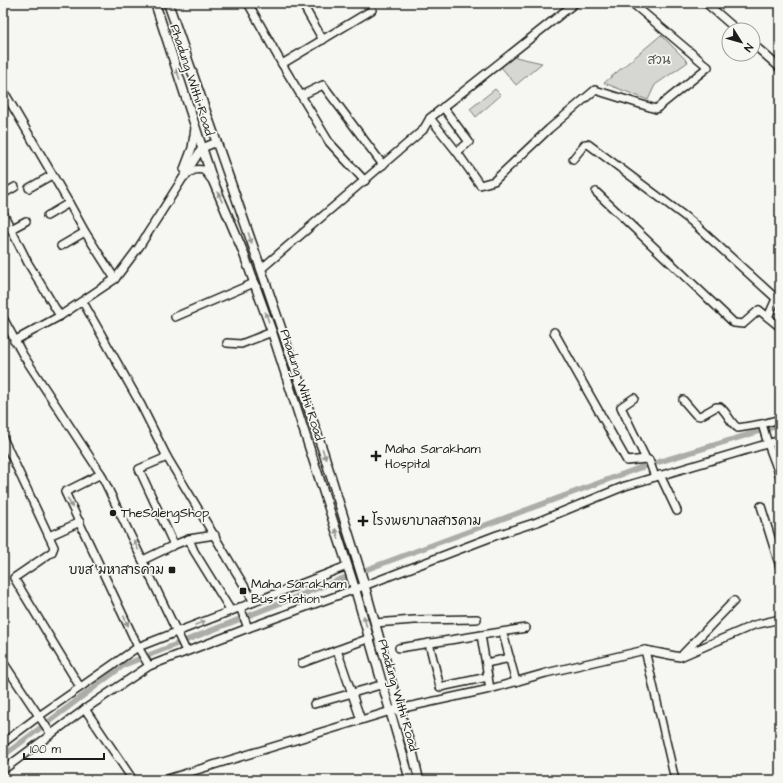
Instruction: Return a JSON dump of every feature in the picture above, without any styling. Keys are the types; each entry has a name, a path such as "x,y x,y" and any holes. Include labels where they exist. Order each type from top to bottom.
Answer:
{"main road":[{"name":"Phadung Withi Road","path":"155,3 213,181 251,274 272,332 354,586 410,780"},
{"name":"Phadung Withi Road","path":"168,3 323,450 364,583 413,754 419,780"},
{"path":"251,274 261,269"}],"street":[{"path":"248,3 282,64 330,142 365,180"},
{"path":"302,3 323,40"},
{"path":"282,64 372,10 372,3"},
{"path":"261,269 423,130 430,118 575,3"},
{"path":"430,118 480,184 494,181 549,128 595,90 656,108 708,67 632,3"},
{"path":"706,3 728,22"},
{"path":"761,51 780,68"},
{"path":"302,95 323,85 383,165"},
{"path":"3,90 52,175 70,203 85,232 115,279"},
{"path":"443,107 469,142 457,152"},
{"path":"176,188 192,148 195,128"},
{"path":"14,340 60,316 83,302 115,279 139,246 202,148 217,142"},
{"path":"573,159 585,144 588,144 691,221 778,300 768,317"},
{"path":"176,188 191,170 196,169 204,170 213,181"},
{"path":"29,188 52,175"},
{"path":"3,194 15,187"},
{"path":"596,192 734,323 743,324 759,310 780,327"},
{"path":"47,216 70,203"},
{"path":"3,213 28,262 60,316"},
{"path":"12,229 26,221"},
{"path":"62,246 85,232"},
{"path":"175,317 254,283"},
{"path":"83,302 141,405 167,457 215,534 254,602"},
{"path":"3,318 14,340 101,474 144,560 186,651"},
{"path":"227,343 241,344 272,332"},
{"path":"554,332 627,461 648,459"},
{"path":"634,398 621,407 656,475 677,511"},
{"path":"683,400 696,414 700,416 716,407 720,407 723,409 734,426 738,428 763,426 780,419"},
{"path":"763,426 767,442 780,476"},
{"path":"3,438 54,547 52,552 14,578 80,688"},
{"path":"3,770 85,709 149,666 354,586 537,522 625,486 656,475 767,442 780,440"},
{"path":"167,457 139,469 174,545"},
{"path":"101,474 65,492 138,647 149,666"},
{"path":"761,506 780,567"},
{"path":"49,536 80,522"},
{"path":"144,560 189,539 215,534"},
{"path":"189,539 194,551 230,611"},
{"path":"3,743 138,647 254,602 348,569"},
{"path":"680,657 734,601"},
{"path":"240,608 248,628"},
{"path":"375,623 414,620 476,619"},
{"path":"164,780 391,711 490,689 546,673 645,650 680,657 754,625 780,619"},
{"path":"399,648 526,628"},
{"path":"481,635 490,689"},
{"path":"504,637 516,682"},
{"path":"302,663 370,638"},
{"path":"428,643 440,687 488,677"},
{"path":"337,650 361,720"},
{"path":"645,650 675,780"},
{"path":"486,663 510,658"},
{"path":"3,662 51,734"},
{"path":"314,704 377,686"},
{"path":"85,709 133,780"}],"green space":[{"name":"สวน","path":"661,35 688,62 655,85 648,100 604,83"},
{"path":"511,56 542,63 516,85 501,67"},
{"path":"495,89 501,95 476,117 470,109"}],"waterway":[{"path":"3,756 124,665 341,579 639,468 780,425"}],"place":[{"name":"Maha Sarakham Hospital","path":"376,456"},
{"name":"TheSalengShop","path":"113,513"},
{"name":"โรงพยาบาลสารคาม","path":"363,521"},
{"name":"บขส มหาสารคาม","path":"172,570"},
{"name":"Maha Sarakham Bus Station","path":"243,591"}]}
